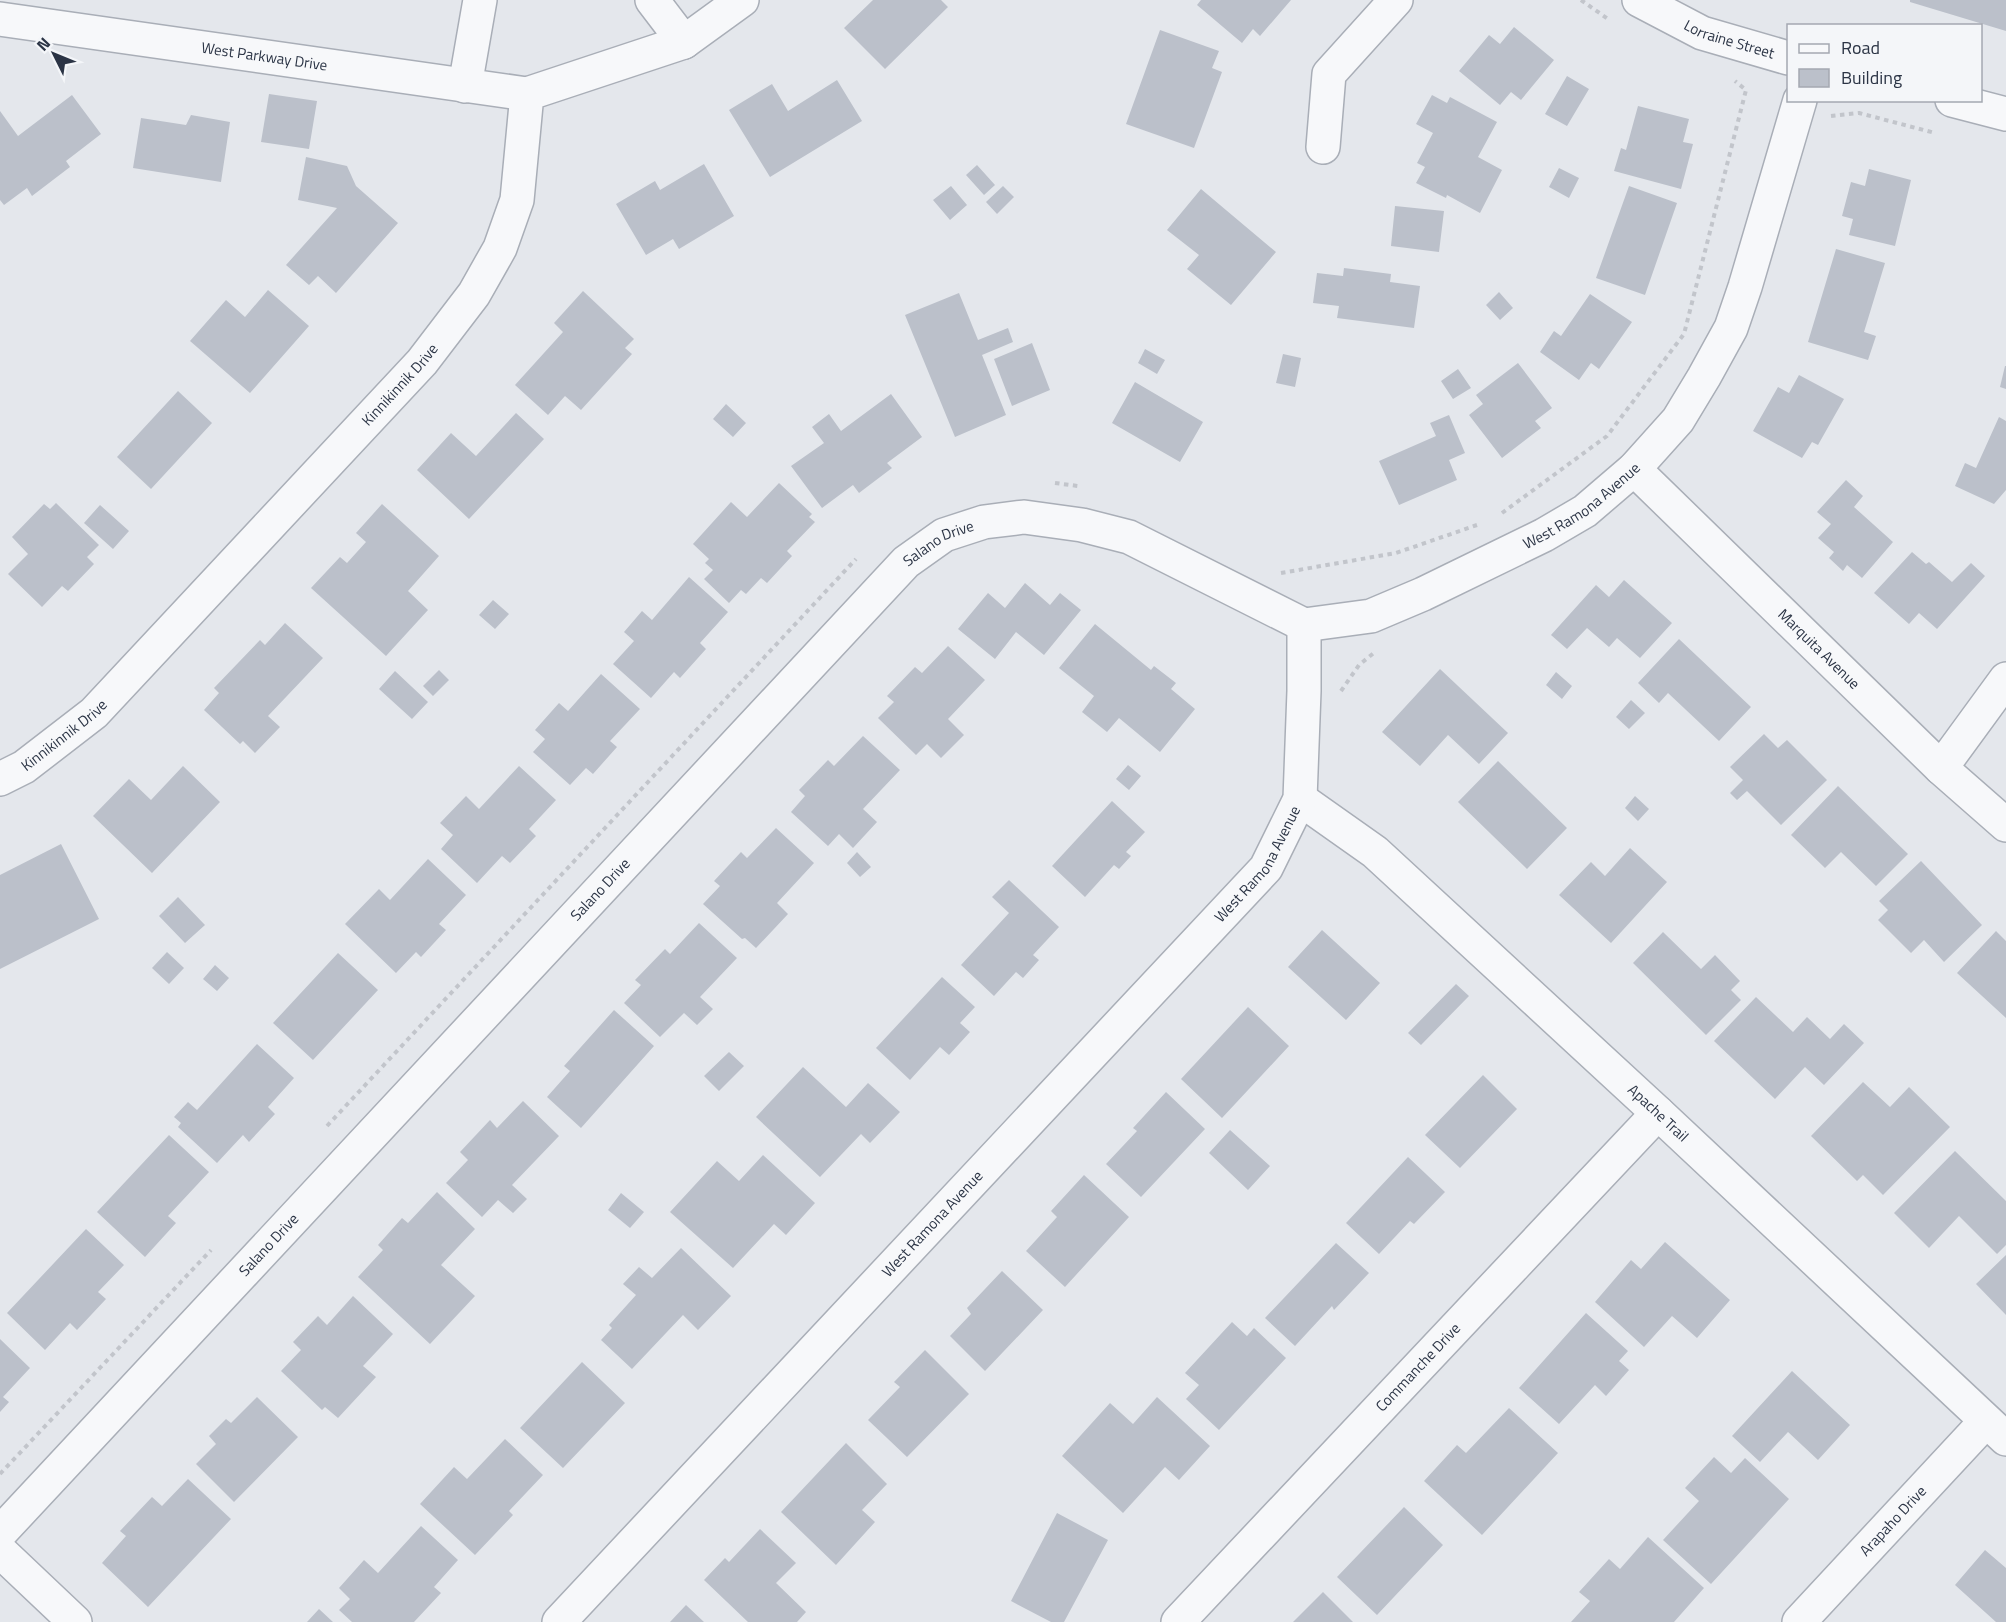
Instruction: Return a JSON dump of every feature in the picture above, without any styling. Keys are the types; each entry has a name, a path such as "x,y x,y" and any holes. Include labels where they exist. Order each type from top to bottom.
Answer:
{"street":[{"path":"465,86 480,0"},
{"path":"652,0 684,42"},
{"path":"527,94 684,42 742,0"},
{"path":"1323,147 1329,74 1396,0"},
{"name":"Lorraine Street","path":"1639,0 1702,33 1787,58"},
{"name":"West Parkway Drive","path":"0,19 527,94"},
{"name":"Kinnikinnik Drive","path":"0,779 24,767 94,713 422,362 474,294 501,248 517,200 527,94"},
{"name":"West Ramona Avenue","path":"559,1622 1266,868 1300,799 1305,691 1304,625 1371,616 1433,590 1544,535 1585,511 1634,469 1678,420 1731,328 1799,102"},
{"path":"1960,102 2006,114"},
{"name":"Marquita Avenue","path":"1634,469 1941,768 2006,825"},
{"name":"Salano Drive","path":"0,1533 906,562 944,534 984,522 1024,518 1082,525 1119,534 1304,625"},
{"path":"1941,768 2006,680"},
{"name":"Apache Trail","path":"1300,799 1375,852 1996,1430"},
{"name":"Commanche Drive","path":"1178,1622 1658,1113"},
{"name":"Arapaho Drive","path":"1799,1622 1996,1430"},
{"path":"0,1551 65,1618"}],"path":[{"path":"1581,0 1609,20"},
{"path":"1493,520 1607,436 1684,334 1746,90 1732,79"},
{"path":"1053,483 1085,487"},
{"path":"1272,574 1396,553 1482,523"},
{"path":"326,1127 848,566 864,552"},
{"path":"0,1474 212,1250"}],"building":[{"path":"873,0 941,0 948,7 885,69 844,28"},
{"path":"1201,0 1291,0 1260,36 1253,29 1242,43 1197,5"},
{"path":"1910,0 2006,0 2006,31 1910,2"},
{"path":"1514,27 1554,60 1521,100 1511,92 1500,105 1459,71 1489,35 1500,44"},
{"path":"1160,30 1219,51 1212,68 1222,72 1194,148 1126,124"},
{"path":"1567,76 1589,89 1567,126 1545,114"},
{"path":"837,80 862,121 770,177 729,110 772,84 788,111"},
{"path":"269,94 317,101 309,149 261,142"},
{"path":"72,95 101,134 66,161 70,167 32,196 27,188 4,205 0,200 0,111 18,136"},
{"path":"1432,95 1447,103 1450,97 1497,122 1478,157 1502,170 1480,213 1447,195 1446,198 1416,183 1425,167 1417,163 1433,133 1416,124"},
{"path":"1638,106 1689,119 1683,142 1693,144 1681,189 1614,171 1621,148 1626,150"},
{"path":"191,115 230,122 221,182 133,168 141,118 186,125"},
{"path":"306,157 347,166 356,186 398,223 336,293 318,276 309,285 286,265 337,208 298,200"},
{"path":"704,164 734,216 679,249 673,239 646,255 616,204 655,181 660,190"},
{"path":"977,165 995,185 984,195 966,175"},
{"path":"1559,168 1579,178 1569,198 1549,187"},
{"path":"1869,169 1911,180 1895,246 1849,235 1853,219 1842,216 1851,182 1865,186"},
{"path":"951,186 967,205 950,220 933,200"},
{"path":"1003,186 1014,197 997,214 986,202"},
{"path":"1629,186 1677,203 1645,295 1596,278"},
{"path":"1201,189 1276,252 1231,305 1187,269 1199,255 1167,230"},
{"path":"1395,206 1444,211 1439,252 1391,246"},
{"path":"1836,249 1885,263 1864,332 1876,336 1868,360 1808,342"},
{"path":"1344,268 1391,274 1390,282 1420,286 1414,328 1337,318 1339,306 1313,303 1317,273 1343,276"},
{"path":"268,290 309,326 250,393 190,341 226,300 245,317"},
{"path":"583,291 634,339 625,348 632,354 581,410 565,396 548,415 515,385 563,332 554,323"},
{"path":"1499,292 1513,308 1500,320 1486,305"},
{"path":"959,293 978,340 1008,328 1013,342 982,355 1006,415 955,437 905,315"},
{"path":"1590,294 1632,322 1599,369 1591,363 1579,380 1540,352 1554,331 1561,336"},
{"path":"1032,343 1050,390 1012,406 994,359"},
{"path":"1145,349 1165,360 1157,374 1138,363"},
{"path":"1283,354 1301,358 1295,387 1276,383"},
{"path":"1518,363 1552,408 1535,421 1541,428 1502,458 1469,415 1483,404 1476,395"},
{"path":"2006,366 2006,389 2000,387"},
{"path":"1458,369 1471,388 1453,399 1441,381"},
{"path":"1799,375 1844,399 1818,445 1812,442 1802,458 1753,431 1778,387 1789,393"},
{"path":"1135,382 1203,422 1180,462 1112,423"},
{"path":"178,391 212,423 151,489 117,457"},
{"path":"891,394 922,437 887,463 892,468 859,493 853,485 822,508 791,466 824,443 812,427 829,414 841,431"},
{"path":"726,404 746,423 733,437 713,419"},
{"path":"516,413 544,439 469,519 417,470 451,433 476,456"},
{"path":"1449,415 1465,453 1449,460 1457,480 1399,505 1379,461 1436,436 1430,423"},
{"path":"1999,417 2006,421 2006,490 1994,504 1955,486 1965,463 1976,468"},
{"path":"1846,480 1863,496 1854,507 1893,542 1862,578 1847,565 1843,571 1829,558 1834,552 1818,538 1831,524 1817,512"},
{"path":"779,483 812,514 809,517 815,522 787,551 792,556 767,583 761,578 746,594 741,590 729,603 704,579 713,570 705,563 709,559 693,544 731,502 747,517"},
{"path":"56,503 99,545 87,557 94,564 68,591 62,586 42,607 8,574 28,554 12,537 44,504 50,509"},
{"path":"382,504 439,556 408,591 428,610 386,656 311,588 340,557 347,563 366,542 356,533"},
{"path":"100,505 129,531 113,549 84,523"},
{"path":"1912,552 1926,564 1929,562 1952,582 1971,563 1985,576 1937,629 1919,613 1909,624 1874,593"},
{"path":"689,577 728,612 700,643 706,649 680,678 674,672 651,698 613,664 634,641 624,632 642,611 652,620"},
{"path":"1624,580 1672,623 1640,658 1617,638 1609,647 1587,628 1567,649 1551,635 1596,585 1609,597"},
{"path":"1025,583 1050,605 1060,593 1081,610 1044,655 1016,632 995,659 958,629 988,593 1005,608"},
{"path":"493,600 509,614 495,629 479,615"},
{"path":"285,623 323,658 268,716 280,727 255,753 243,741 240,744 204,710 219,693 214,688 260,640 265,645"},
{"path":"1095,624 1151,670 1154,666 1176,683 1171,689 1195,709 1160,752 1119,718 1107,732 1082,712 1094,696 1059,668"},
{"path":"1679,639 1751,707 1719,741 1668,693 1659,703 1638,683"},
{"path":"948,646 985,680 948,719 964,735 941,758 927,744 916,755 878,718 894,702 887,696 915,667 922,673"},
{"path":"1440,669 1508,733 1479,764 1448,735 1420,766 1382,732"},
{"path":"439,670 449,680 433,696 423,686"},
{"path":"395,671 428,702 412,719 379,689"},
{"path":"1556,672 1572,686 1562,699 1546,685"},
{"path":"601,674 640,709 610,741 617,747 593,774 586,768 570,785 533,752 545,739 535,730 559,703 568,711"},
{"path":"1631,700 1645,713 1629,729 1616,717"},
{"path":"1764,734 1778,748 1787,740 1827,780 1781,825 1747,791 1737,800 1730,793 1743,780 1730,767"},
{"path":"863,736 900,770 863,809 877,822 853,848 839,834 828,846 791,812 805,796 799,790 828,760 834,766"},
{"path":"1498,761 1567,828 1527,869 1458,802"},
{"path":"1128,765 1141,776 1129,790 1116,779"},
{"path":"183,766 220,802 152,873 93,816 129,779 151,800"},
{"path":"519,766 556,800 529,829 536,836 510,863 502,856 477,883 441,849 453,835 440,823 466,796 479,809"},
{"path":"1838,786 1908,854 1876,886 1841,852 1825,868 1791,835"},
{"path":"1635,796 1649,809 1638,821 1625,808"},
{"path":"1112,801 1145,832 1126,852 1131,856 1119,869 1114,865 1085,897 1052,866"},
{"path":"776,828 814,863 777,903 788,914 756,948 745,938 742,939 703,904 720,886 714,881 741,852 747,858"},
{"path":"61,844 99,919 0,969 0,875"},
{"path":"1630,848 1667,882 1611,943 1559,895 1591,862 1605,876"},
{"path":"857,852 871,867 860,877 847,863"},
{"path":"428,859 466,895 439,924 446,930 421,957 416,952 396,973 345,924 379,889 390,900"},
{"path":"1921,861 1982,925 1944,962 1924,940 1911,953 1878,920 1888,910 1879,901"},
{"path":"1009,880 1059,927 1033,955 1039,960 1023,978 1016,972 994,996 961,965 1009,913 992,897"},
{"path":"178,897 205,925 185,943 159,916"},
{"path":"699,923 737,958 700,997 713,1009 697,1025 684,1013 660,1037 624,1003 641,985 635,980 665,949 670,954"},
{"path":"1322,930 1380,983 1346,1020 1288,967"},
{"path":"1996,931 2006,941 2006,1018 1957,973"},
{"path":"1663,932 1701,969 1715,955 1740,981 1731,990 1741,1000 1706,1035 1633,963"},
{"path":"167,952 184,968 169,984 152,968"},
{"path":"338,953 378,990 313,1060 273,1023"},
{"path":"215,965 229,978 217,991 203,979"},
{"path":"942,977 975,1007 960,1023 970,1032 949,1055 940,1047 910,1080 876,1048"},
{"path":"1456,984 1469,996 1421,1045 1408,1033"},
{"path":"1756,997 1793,1032 1807,1017 1830,1039 1844,1024 1864,1043 1824,1085 1805,1067 1775,1099 1714,1041"},
{"path":"1248,1007 1289,1046 1222,1118 1181,1079"},
{"path":"614,1010 654,1046 581,1128 547,1097 570,1071 564,1066"},
{"path":"257,1044 294,1078 268,1107 275,1114 249,1142 243,1135 217,1163 178,1127 181,1123 174,1117 188,1102 197,1110"},
{"path":"729,1052 744,1066 719,1091 704,1076"},
{"path":"803,1067 846,1107 868,1083 900,1112 870,1143 861,1134 820,1177 756,1117"},
{"path":"1483,1075 1517,1109 1460,1168 1425,1135"},
{"path":"1863,1082 1890,1107 1909,1087 1950,1127 1883,1195 1863,1175 1857,1181 1811,1136"},
{"path":"1166,1092 1205,1129 1141,1197 1106,1164 1137,1131 1133,1128"},
{"path":"523,1101 559,1136 512,1185 527,1199 513,1213 498,1200 482,1217 446,1183 468,1160 460,1152 490,1120 497,1128"},
{"path":"1230,1130 1270,1166 1248,1190 1209,1153"},
{"path":"169,1135 209,1172 168,1216 176,1223 145,1257 97,1212"},
{"path":"1955,1151 2006,1201 2006,1245 1997,1254 1959,1216 1929,1248 1894,1213"},
{"path":"763,1155 815,1203 786,1235 774,1224 733,1268 670,1212 717,1161 739,1181"},
{"path":"1408,1157 1445,1192 1414,1224 1410,1221 1379,1254 1346,1223"},
{"path":"1084,1175 1129,1217 1065,1287 1026,1251 1057,1217 1051,1211"},
{"path":"437,1192 475,1229 441,1265 475,1296 430,1344 358,1277 383,1250 378,1245 402,1218 408,1223"},
{"path":"621,1193 644,1212 630,1228 608,1210"},
{"path":"86,1229 124,1265 98,1292 106,1299 77,1330 70,1323 45,1350 7,1313"},
{"path":"1665,1242 1730,1300 1697,1338 1672,1316 1644,1347 1595,1302 1631,1260 1641,1269"},
{"path":"1336,1243 1369,1273 1334,1310 1332,1306 1295,1346 1265,1318"},
{"path":"681,1248 731,1296 698,1330 683,1315 632,1369 601,1340 612,1328 609,1325 636,1295 623,1284 639,1267 652,1278"},
{"path":"2006,1255 2006,1315 1976,1284"},
{"path":"1002,1271 1043,1310 985,1371 950,1336 971,1314 967,1308"},
{"path":"353,1296 393,1334 363,1366 376,1377 338,1418 325,1407 322,1410 281,1371 301,1350 293,1342 318,1316 327,1325"},
{"path":"1586,1313 1628,1351 1619,1361 1629,1370 1606,1396 1595,1385 1559,1424 1519,1388"},
{"path":"1232,1322 1247,1336 1254,1328 1286,1358 1219,1430 1186,1399 1199,1385 1185,1373"},
{"path":"0,1339 30,1368 3,1397 9,1402 0,1412"},
{"path":"925,1350 969,1394 907,1457 868,1420 900,1387 894,1382"},
{"path":"582,1362 625,1403 563,1468 520,1428"},
{"path":"1792,1371 1850,1425 1818,1460 1788,1432 1760,1462 1732,1436"},
{"path":"257,1397 298,1437 234,1502 196,1464 216,1444 209,1436 226,1419 231,1423"},
{"path":"1157,1397 1210,1446 1179,1480 1165,1467 1123,1513 1062,1456 1110,1403 1133,1424"},
{"path":"1509,1408 1558,1453 1482,1535 1424,1481 1457,1445 1466,1453"},
{"path":"505,1439 543,1475 509,1511 513,1515 475,1555 420,1504 454,1467 467,1479"},
{"path":"846,1443 887,1484 862,1510 875,1522 836,1565 781,1512"},
{"path":"1714,1457 1731,1473 1745,1458 1789,1499 1711,1584 1663,1540 1699,1501 1685,1488"},
{"path":"188,1479 231,1519 148,1607 102,1563 126,1536 120,1531 152,1497 162,1506"},
{"path":"1404,1507 1443,1545 1377,1615 1337,1577"},
{"path":"1057,1513 1108,1540 1064,1622 1051,1622 1011,1601"},
{"path":"421,1526 458,1560 434,1587 441,1593 414,1622 352,1622 339,1610 350,1599 339,1588 364,1560 378,1573"},
{"path":"760,1529 796,1563 776,1583 806,1612 797,1622 748,1622 704,1580 725,1558 729,1562"},
{"path":"1648,1537 1704,1588 1674,1622 1571,1622 1590,1601 1579,1592 1609,1559 1620,1569"},
{"path":"1985,1550 2006,1568 2006,1622 1996,1622 1955,1585"},
{"path":"1323,1592 1353,1622 1293,1622"},
{"path":"686,1605 704,1622 670,1622"},
{"path":"319,1609 333,1622 307,1622"}]}
